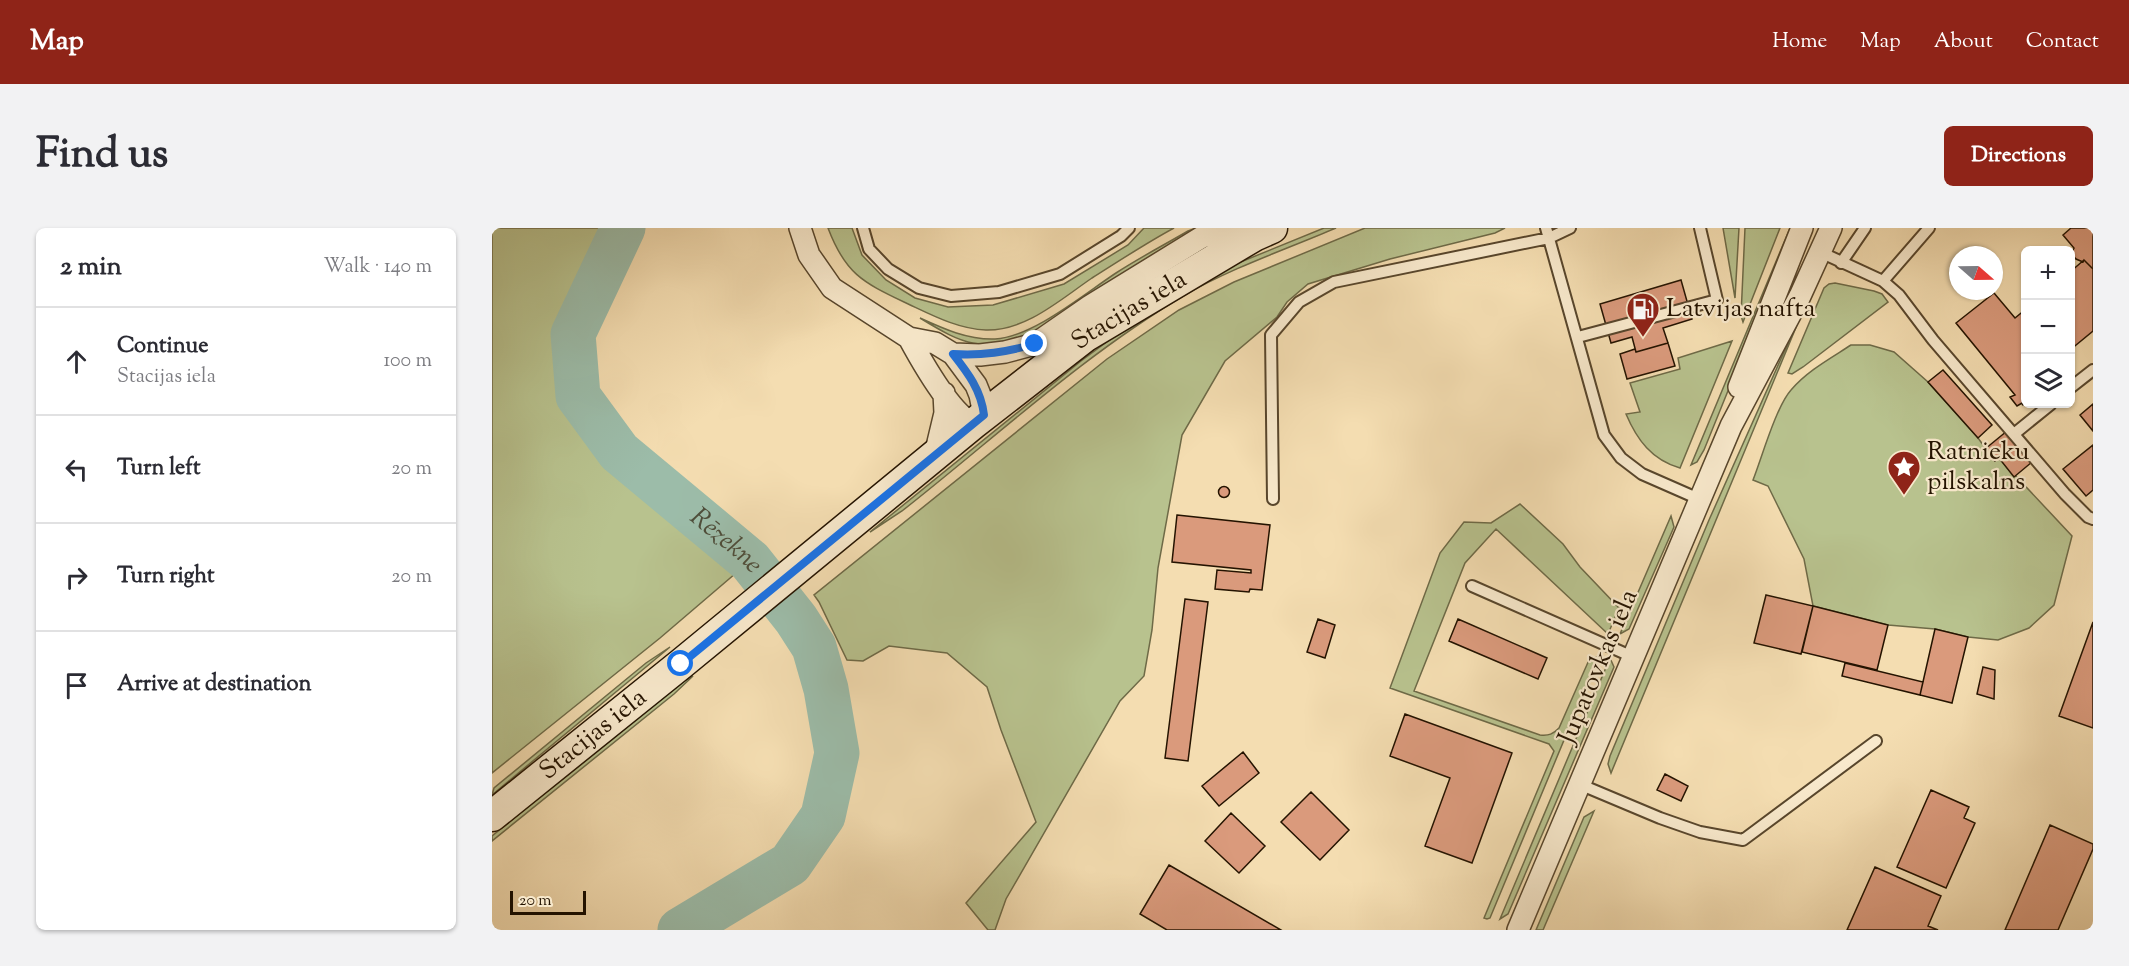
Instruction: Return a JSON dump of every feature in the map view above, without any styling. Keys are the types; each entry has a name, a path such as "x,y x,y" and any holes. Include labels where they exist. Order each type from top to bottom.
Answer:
{"main road":[{"name":"Stacijas iela","path":"492,816 979,419 1086,336 1263,232"}],"street":[{"path":"800,228 809,255 832,288 909,338 935,343 953,354 976,384 981,395 979,419 964,419 955,410 921,361 909,338"},
{"name":"Jupatovkas iela","path":"1731,426 1734,400 1802,228"},
{"path":"1812,228 1812,248 1820,252"},
{"name":"Jupatovkas iela","path":"1518,930 1731,426 1800,296 1830,228"},
{"path":"953,354 980,355 1005,352 1035,344 1090,306 1202,237 1223,232 1263,232"},
{"path":"935,455 945,413 944,393"}],"lane":[{"path":"863,228 869,249 888,269 919,288 951,296 999,292 1060,274 1121,236 1129,228"},
{"path":"1273,499 1271,335 1299,302 1334,282 1570,228"},
{"path":"1578,337 1718,300 1700,228"},
{"path":"1841,262 1865,228"},
{"path":"1883,281 1929,228"},
{"path":"1548,233 1604,435 1621,458 1642,474 1699,499"},
{"path":"1820,252 1883,281 1899,295 1933,340 2065,494 2088,517 2093,519"},
{"path":"2075,384 2093,370"},
{"path":"2014,434 2046,408"},
{"path":"1473,586 1633,657"},
{"path":"1579,784 1700,832 1743,840 1876,741"}],"green space":[{"path":"492,228 627,228 575,355 608,437 750,561 660,638 492,773"},
{"path":"828,228 852,228 862,255 886,280 915,298 948,307 993,305 1064,284 1128,245 1144,228 1174,228 1029,320 1001,329 986,330 965,327 944,320 866,282 848,266"},
{"path":"1196,228 1213,228 1032,334 1015,340 1000,343 974,343 949,335 920,318 947,330 975,338 995,339 1010,336 1042,323 1125,267"},
{"path":"1324,228 1336,228 1221,276 1147,319 1075,370 902,511 870,532 1081,361 1131,324 1221,270"},
{"path":"1365,228 1505,228 1495,233 1390,259 1308,284 1287,302 1277,317 1225,361 1182,435 1158,568 1152,630 1144,676 1120,701 1006,899 995,930 988,930 966,903 1036,822 987,687 947,653 889,646 863,661 847,660 814,595 1107,359 1179,310 1234,282"},
{"path":"1723,228 1739,228 1735,298"},
{"path":"1745,228 1780,228 1743,322 1741,316"},
{"path":"1790,228 1794,228 1704,450 1697,462 1691,465"},
{"path":"1835,283 1874,291 1882,294 1888,302 1803,367 1792,374 1788,373 1824,288"},
{"path":"1809,296 1611,773 1608,764 1610,756 1709,520"},
{"path":"1732,341 1680,468 1661,460 1647,448 1635,432 1626,414 1640,412 1630,383 1680,369 1678,358"},
{"path":"1851,345 1870,345 1894,352 1928,382 1978,438 1995,461 1999,458 2072,536 2054,605 2029,628 1998,640 1968,637 1935,629 1888,625 1813,606 1804,559 1768,486 1753,480 1785,398 1797,383"},
{"path":"1520,504 1563,544 1580,567 1619,608 1608,634 1496,529 1465,563 1414,691 1540,735 1548,735 1559,728 1589,660 1599,656 1490,918 1487,919 1484,918 1554,751 1549,744 1390,688 1440,553 1464,522 1491,523"},
{"path":"1671,516 1674,527 1629,629 1620,634"},
{"path":"670,647 492,795 494,788 646,663"},
{"path":"1610,658 1614,667 1508,914 1500,919"},
{"path":"693,676 674,694 492,841 492,836 682,682"},
{"path":"1594,811 1543,930 1536,930 1584,817"}],"building":[{"path":"2071,228 2093,228 2093,269 2084,260 2083,262 2075,258 2075,246 2072,246 2063,235"},
{"path":"2084,260 2093,269 2093,331 2075,346 2075,300 2075,268"},
{"path":"1681,280 1692,319 1663,328 1668,343 1636,352 1632,337 1611,343 1600,304"},
{"path":"1985,300 2000,300 2015,318 2021,313 2021,404 2017,406 2010,397 2015,395 1956,323"},
{"path":"1668,343 1675,366 1627,379 1620,354"},
{"path":"1943,370 1992,425 1978,438 1928,382"},
{"path":"2093,404 2093,431 2080,415"},
{"path":"2007,431 2032,462 2014,477 1999,458 1995,461 1985,449"},
{"path":"2093,445 2093,490 2086,496 2063,469"},
{"path":"1224,487 1228,488 1228,496 1224,497 1220,496 1219,492 1220,488"},
{"path":"1177,515 1270,525 1262,590 1250,589 1249,592 1215,589 1217,570 1251,573 1251,570 1172,562"},
{"path":"1766,595 1813,606 1801,654 1754,643"},
{"path":"1185,599 1208,602 1188,761 1165,758"},
{"path":"1813,606 1888,625 1877,670 1802,652"},
{"path":"1318,619 1335,625 1325,658 1307,652"},
{"path":"1458,619 1547,658 1538,679 1449,641"},
{"path":"2093,622 2093,728 2059,716"},
{"path":"1935,629 1968,637 1952,703 1920,695"},
{"path":"1845,663 1923,682 1920,695 1842,676"},
{"path":"1983,667 1995,670 1994,699 1977,694"},
{"path":"1405,714 1512,753 1472,863 1425,846 1450,778 1390,756"},
{"path":"1243,752 1259,773 1219,806 1202,786"},
{"path":"1665,774 1688,786 1681,801 1657,790"},
{"path":"1931,790 1969,807 1964,818 1975,823 1946,888 1897,867"},
{"path":"1311,792 1349,830 1320,860 1281,822"},
{"path":"1231,813 1265,846 1239,873 1205,841"},
{"path":"2050,825 2093,844 2093,849 2058,930 2005,930"},
{"path":"1169,865 1281,930 1167,930 1140,914"},
{"path":"1875,867 1941,896 1928,926 1938,930 1847,930"}],"waterway":[{"name":"Rēzekne","path":"623,228 573,334 578,396 619,452 750,561 796,619 814,647 826,689 837,753 823,816 790,864 680,930"}],"place":[{"name":"Latvijas nafta","path":"1643,338"},
{"name":"Ratnieku pilskalns","path":"1904,496"}],"route":[{"path":"681,664 984,415 981,395 976,384 953,354 980,355 1005,352 1035,344"}]}
